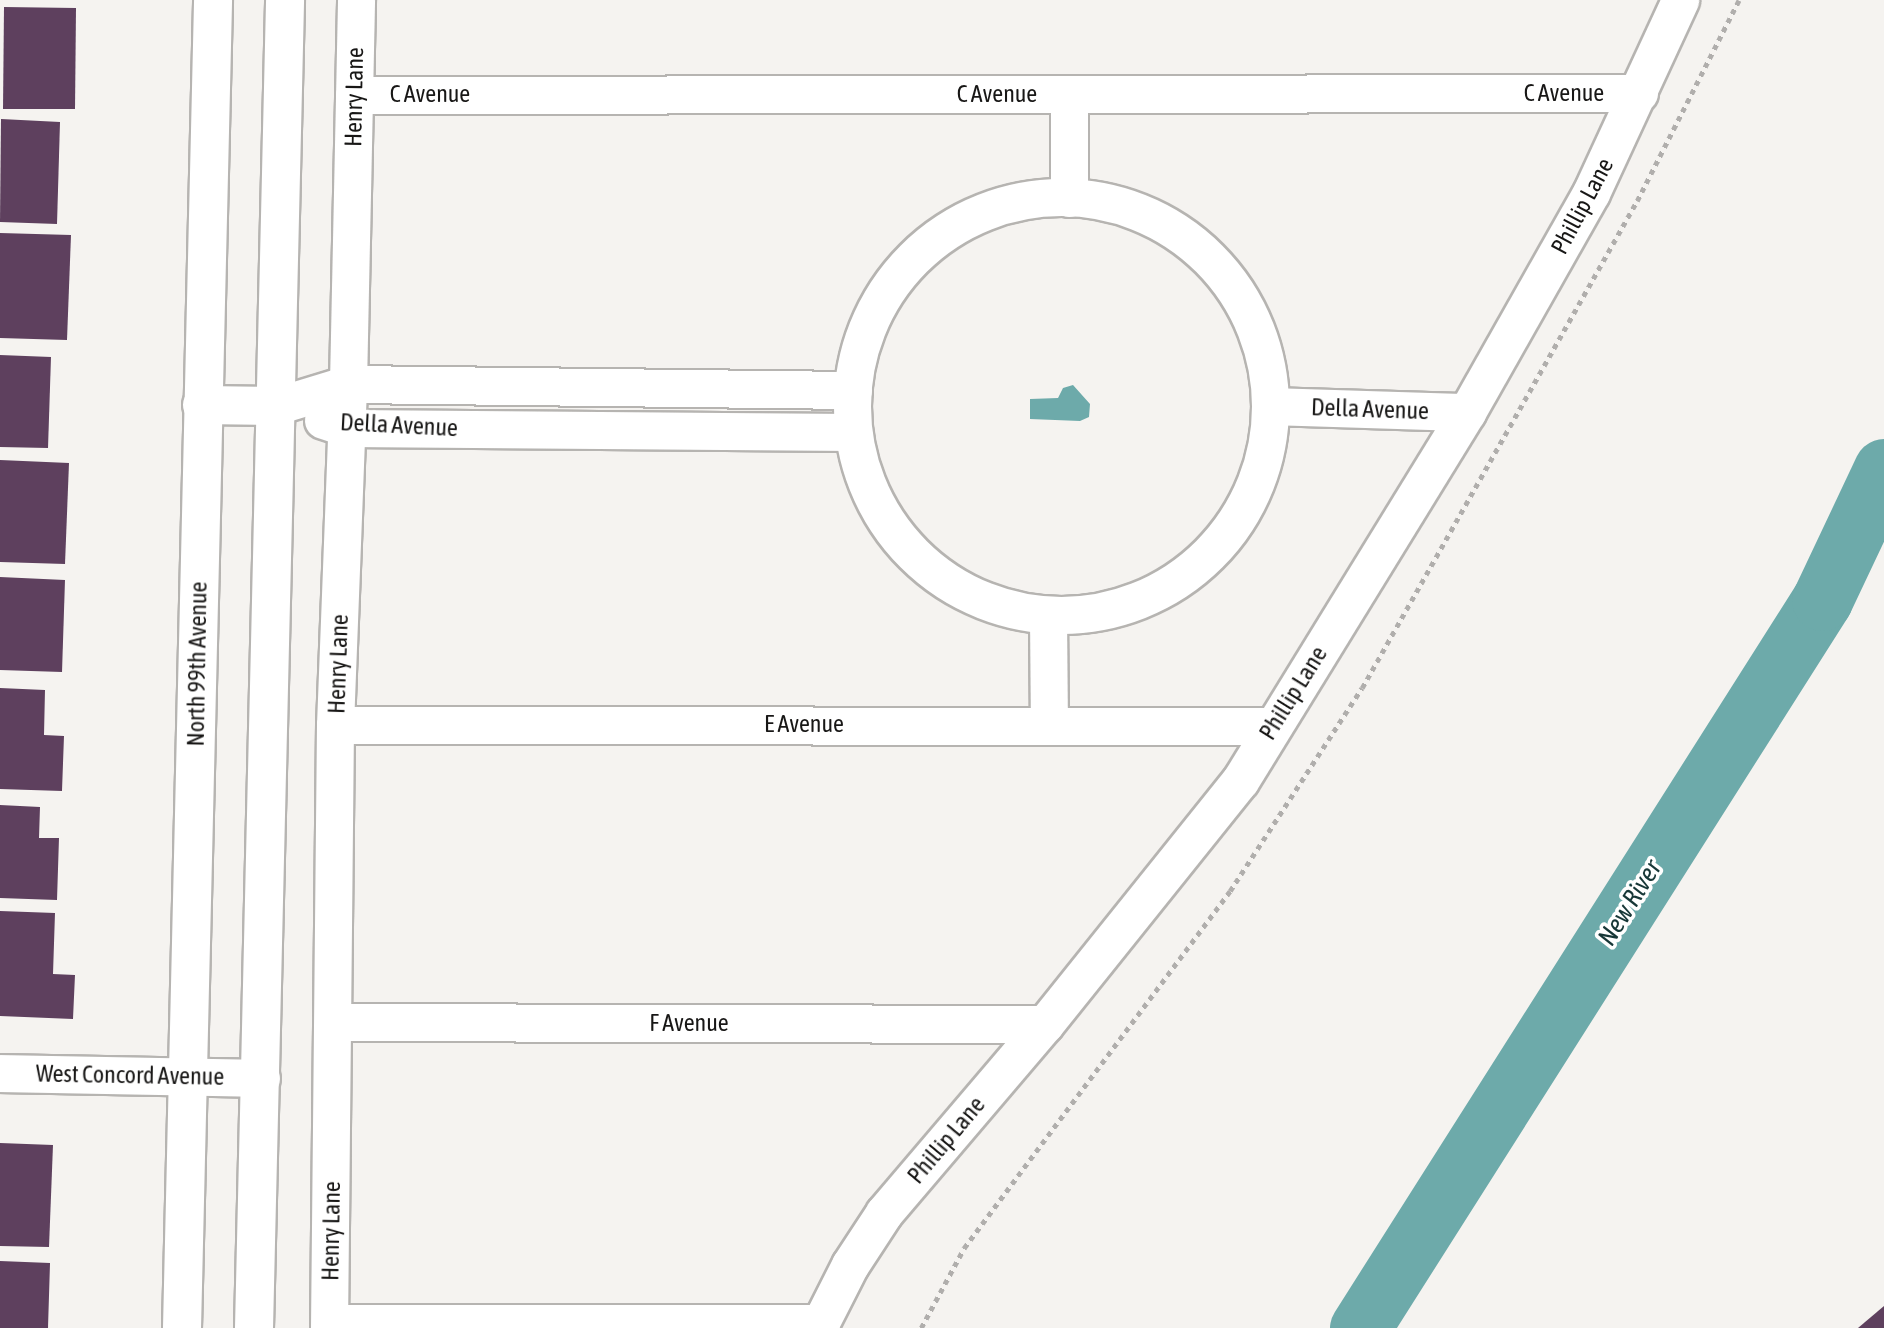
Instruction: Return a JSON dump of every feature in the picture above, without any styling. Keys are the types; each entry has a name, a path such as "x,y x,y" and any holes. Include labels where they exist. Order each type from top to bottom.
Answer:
{"main road":[{"name":"North 99th Avenue","path":"182,1328 213,0"},
{"path":"254,1328 285,0"},
{"path":"202,405 276,406"}],"street":[{"name":"Henry Lane","path":"329,1326 335,725 347,428 356,0"},
{"name":"Phillip Lane","path":"819,1326 850,1265 884,1213 1045,1024 1240,781 1467,412 1591,193 1680,0"},
{"name":"C Avenue","path":"354,94 1639,93"},
{"path":"1069,94 1069,198"},
{"path":"1069,198 1114,204 1157,221 1196,246 1228,278 1256,328 1267,360 1272,406 1261,474 1229,534 1178,581 1116,609 1048,616 991,604 939,577 897,538 867,487 853,432 853,390 862,341 881,301 908,264 941,235 981,213 1024,201 1069,198"},
{"name":"Della Avenue","path":"276,406 348,384 853,390"},
{"name":"Della Avenue","path":"276,406 347,428 853,432"},
{"name":"Della Avenue","path":"1272,406 1467,412"},
{"path":"1048,616 1049,724"},
{"name":"E Avenue","path":"335,725 1273,726"},
{"name":"F Avenue","path":"334,1023 1045,1024"},
{"name":"West Concord Avenue","path":"0,1073 261,1078"},
{"path":"329,1326 819,1326"}],"water":[{"path":"1073,385 1090,404 1089,417 1080,421 1030,419 1030,399 1058,398 1063,388"}],"building":[{"path":"4,7 76,8 75,109 3,109"},
{"path":"1,119 60,122 57,224 0,222"},
{"path":"0,233 71,235 67,340 0,338"},
{"path":"0,355 51,357 48,448 0,447"},
{"path":"0,460 69,463 65,564 0,562"},
{"path":"0,577 65,580 62,672 0,670"},
{"path":"0,688 45,690 44,735 64,736 62,791 0,789"},
{"path":"0,805 40,807 39,838 59,838 57,900 0,898"},
{"path":"0,911 55,913 53,974 75,975 73,1019 0,1016"},
{"path":"0,1143 53,1145 49,1247 0,1246"},
{"path":"0,1261 50,1263 48,1328 0,1328"},
{"path":"1884,1306 1884,1328 1858,1328"}],"waterway":[{"name":"New River","path":"1360,1328 1822,600 1884,469"}]}
